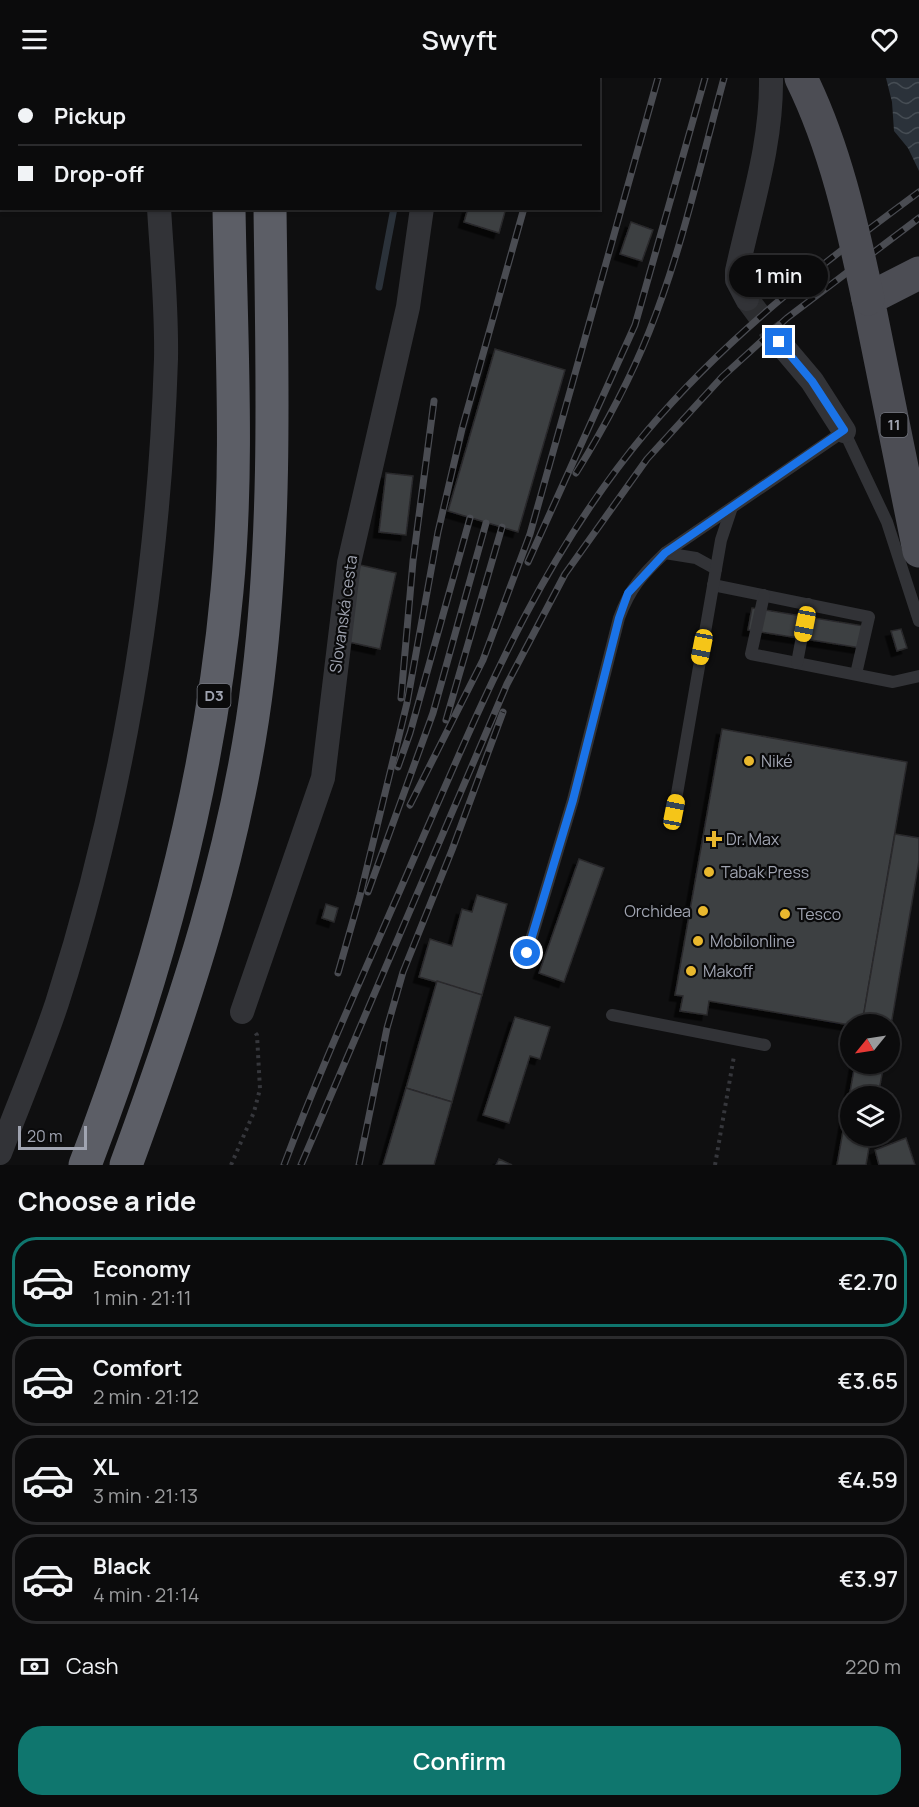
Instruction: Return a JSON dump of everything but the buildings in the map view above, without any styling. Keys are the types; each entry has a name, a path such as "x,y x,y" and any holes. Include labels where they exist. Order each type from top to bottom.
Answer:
{"highway":[{"name":"D3","path":"84,1165 126,1052 164,936 191,831 212,711 228,590 233,440 229,210"},
{"name":"D3","path":"126,1165 172,1039 210,918 238,799 258,680 269,556 270,210"}],"main road":[{"path":"801,78 825,135 838,177 868,299 919,273"},
{"name":"11","path":"868,299 919,551"}],"street":[{"path":"747,299 737,280 737,271 760,181 772,102 771,78"},
{"path":"0,1153 56,1005 102,843 125,739 147,609 166,358 159,210"},
{"name":"Slovanská cesta","path":"242,1012 324,778 349,563 408,307 422,210"},
{"path":"779,342 812,381 844,430"}],"lane":[{"path":"527,953 570,810 619,618 628,593 665,553 844,430 886,522 919,621"},
{"path":"674,812 724,526 731,509"},
{"path":"665,553 696,558 716,569"},
{"path":"713,585 869,617 856,674"},
{"path":"764,595 751,654 893,682 919,676"},
{"path":"797,663 808,604"},
{"path":"612,1015 765,1045"}],"path":[{"path":"231,1165 254,1112 260,1089 256,1035 242,1012"},
{"path":"715,1165 737,1039"}],"water":[{"path":"886,78 919,78 919,171 908,148 894,131 892,102"}],"waterway":[{"path":"379,287 394,210"}],"tunnel":[{"path":"747,299 779,342"}],"railway":[{"path":"410,805 483,660 530,534 658,78"},
{"path":"528,562 635,325 705,78"},
{"path":"576,473 624,387 661,301 690,206 724,78"},
{"path":"284,1165 347,1011 488,690 543,583 574,531 608,480 647,431 709,365 742,333 810,275 919,192"},
{"path":"338,973 360,896 407,703 438,532 462,429 523,210"},
{"path":"301,1165 507,684 565,574 647,459 722,377 787,318 919,218"},
{"path":"401,698 413,561 434,401"},
{"path":"398,767 410,733 470,518"},
{"path":"368,892 433,713 486,523"},
{"path":"446,720 502,527"},
{"path":"359,1165 387,1028 403,972 452,850 503,712"}],"place":[{"name":"Niké","path":"749,761"},
{"name":"Dr. Max","path":"714,839"},
{"name":"Tabak Press","path":"709,872"},
{"name":"Orchidea","path":"703,911"},
{"name":"Tesco","path":"785,914"},
{"name":"Mobilonline","path":"698,941"},
{"name":"Makoff","path":"691,971"}],"route":[{"path":"527,953 554,870 592,719 628,593 644,573 665,553 844,430 812,381 779,342"}]}
